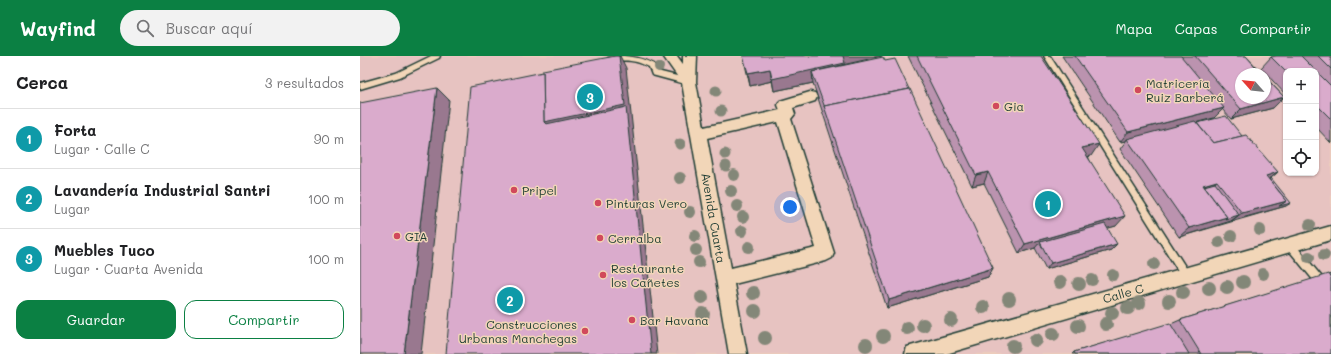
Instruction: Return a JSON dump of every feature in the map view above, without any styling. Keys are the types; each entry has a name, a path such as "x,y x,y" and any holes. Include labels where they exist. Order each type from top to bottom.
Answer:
{"street":[{"path":"670,56 689,82"},
{"path":"689,82 690,56"},
{"name":"Avenida Cuarta","path":"689,82 738,354"},
{"path":"699,134 783,116 788,114 785,105 810,97"},
{"path":"725,278 826,253 783,116"},
{"name":"Calle C","path":"914,354 1185,274 1331,233"}],"lane":[{"path":"360,86 398,75 437,56"},
{"path":"1047,56 1185,274"},
{"path":"604,61 626,57 641,60 652,66 654,73 689,82"},
{"path":"1290,245 1331,295"}],"shaded area":[{"path":"360,56 1331,56 1331,354 360,354"}],"building":[{"path":"619,56 625,105 544,122 543,70"},
{"path":"743,56 843,56 845,63 772,79 770,69 748,73"},
{"name":"Gia","path":"917,56 1041,56 1099,144 1082,148 1125,216 1025,244 988,172 976,175"},
{"path":"1075,56 1181,56 1224,108 1128,132"},
{"path":"1195,56 1246,56 1257,68 1235,68 1235,102"},
{"path":"1301,56 1313,68 1283,69 1271,57"},
{"path":"1318,56 1331,56 1331,69"},
{"path":"883,57 885,61 895,59 909,89 824,106 812,72"},
{"path":"543,72 544,122 546,124 626,107 651,354 446,354 470,87"},
{"path":"1319,74 1331,86 1331,119 1319,107"},
{"path":"1271,83 1283,96 1283,97 1271,101"},
{"name":"GIA","path":"437,88 404,354 360,354 360,103"},
{"path":"910,89 993,268 889,300 824,106"},
{"path":"1237,104 1259,104 1241,109"},
{"path":"1226,116 1242,136 1213,143 1197,123"},
{"path":"1195,121 1213,143 1246,135 1278,172 1266,176 1287,201 1242,213 1217,181 1203,185 1227,217 1189,228 1127,139"},
{"path":"1271,178 1291,203 1279,206 1287,201 1269,179"},
{"path":"1215,183 1239,215 1225,219 1227,217 1204,186"},
{"path":"1105,224 1117,244 1051,263 1040,242"},
{"path":"1328,274 1331,279 1331,354 1201,354 1180,320"},
{"path":"1170,323 1189,354 1075,354 1074,352"}],"place":[{"name":"Matricería Ruiz Barberá","path":"1138,90"},
{"name":"Muebles Tuco","path":"590,97"},
{"name":"Gia","path":"996,106"},
{"name":"Pripel","path":"514,190"},
{"name":"Pinturas Vero","path":"598,203"},
{"name":"Forta","path":"1048,204"},
{"name":"GIA","path":"397,236"},
{"name":"Cerralba","path":"600,238"},
{"name":"Restaurante los Cañetes","path":"603,275"},
{"name":"Lavandería Industrial Santri","path":"510,300"},
{"name":"Bar Havana","path":"632,320"},
{"name":"Construcciones Urbanas Manchegas","path":"585,331"}]}
